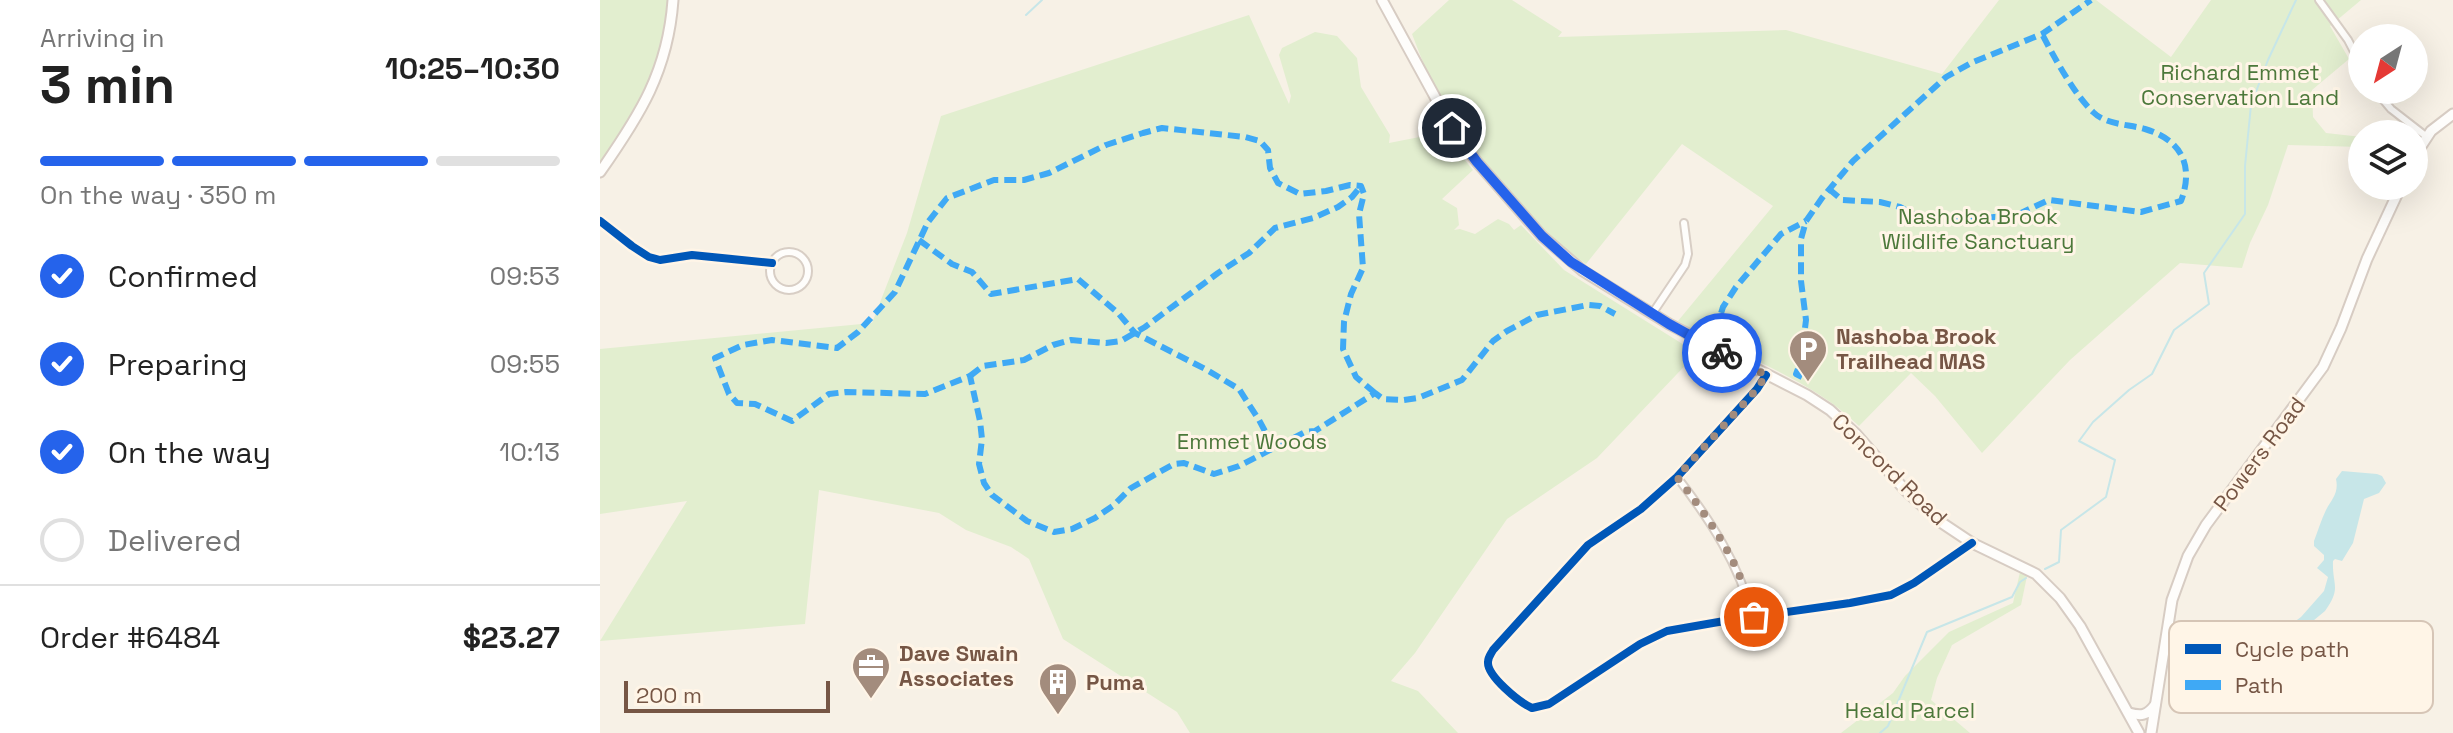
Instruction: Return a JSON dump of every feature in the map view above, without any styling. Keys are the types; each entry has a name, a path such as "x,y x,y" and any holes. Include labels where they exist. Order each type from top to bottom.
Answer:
{"main road":[{"path":"600,172 635,121 653,86 666,51 673,0"},
{"name":"Concord Road","path":"1382,0 1452,128 1477,162 1542,236 1571,262 1652,314 1830,410 1922,507 1972,543 2028,568 2048,584 2080,626 2139,733"},
{"path":"2428,136 2453,114"},
{"name":"Powers Road","path":"2151,733 2171,601 2188,556 2206,525 2323,367 2394,200"},
{"path":"2129,713 2143,715 2155,705"}],"street":[{"path":"2319,0 2348,40"},
{"path":"2387,104 2405,120"},
{"path":"600,221 632,246 660,260 692,255 772,263"},
{"path":"1652,314 1685,265 1688,254 1684,223"},
{"path":"784,252 796,253 808,266 807,278 799,287 780,287 772,278 772,263 784,252"},
{"path":"1766,375 1757,389 1677,477 1641,509 1574,559 1493,650 1488,658 1491,672 1515,698 1532,708 1549,704 1667,631 1891,595 1972,543"},
{"path":"1677,477 1703,511 1732,559 1753,618"}],"green space":[{"path":"600,0 670,0 661,65 600,173"},
{"name":"Nashoba Brook Wildlife Sanctuary","path":"1449,0 1512,0 1562,32 1558,37 1786,30 1942,74 1999,0 2096,0 2171,57 2211,0 2361,0 2330,26 2348,60 2312,90 2313,117 2326,133 2348,135 2348,147 2288,145 2242,268 2180,263 2070,360 1982,453 1935,396 1911,373 1859,426 1795,380 1678,321 1773,206 1682,144 1586,264 1521,205 1478,154 1443,103 1412,34"},
{"name":"Emmet Woods","path":"1249,15 1289,104 1291,96 1279,55 1282,48 1315,32 1337,36 1357,58 1361,87 1390,135 1389,143 1441,131 1473,170 1442,199 1457,208 1459,225 1454,230 1475,234 1498,219 1514,230 1521,225 1564,270 1697,353 1597,458 1507,519 1415,653 1391,681 1418,691 1458,733 1190,733 1177,712 1063,639 1029,559 1011,547 966,530 939,513 819,490 805,624 600,641 687,501 600,514 600,349 872,323 907,233 941,116"},
{"name":"Heald Parcel","path":"2020,572 2027,576 2021,605 1952,645 1937,678 1931,700 1970,733 1841,733 1893,693 1905,676 1949,632 2013,603"}],"water":[{"path":"2342,471 2377,474 2386,483 2379,493 2364,499 2353,543 2342,561 2333,561 2335,591 2325,611 2313,621 2296,621 2324,591 2328,577 2317,568 2324,555 2314,546 2314,541 2336,492 2336,479"}],"waterway":[{"path":"1026,15 1042,0"},
{"path":"2045,569 2059,562 2061,530 2106,497 2115,460 2079,441 2093,422 2152,374 2174,330 2209,304 2204,273 2245,214 2245,166 2251,105 2296,0"},
{"path":"1880,733 1888,726 1927,632 2012,597 2020,582 2026,578"}],"marked path":[{"path":"1802,377 1796,374 1801,361 1806,320 1801,281 1801,239 1806,221 1822,198 1853,161 1946,77 1971,63 2042,34 2091,0"},
{"path":"1829,189 1842,200 1880,202 1900,207 1917,216 1962,222 2010,218 2049,200 2141,212 2181,201 2185,188 2185,166 2176,147 2158,134 2111,122 2093,112 2058,64 2042,34"},
{"path":"1375,393 1356,377 1343,349 1344,322 1351,294 1363,268 1359,214 1364,194 1361,186 1350,185 1300,194 1278,183 1270,168 1268,150 1260,141 1162,128 1106,145 1049,173 1024,180 994,180 947,198 928,222 895,292 858,332 837,348 772,340 743,345 715,358 729,394 737,403 755,404 792,421 829,394 925,394 970,376 980,421 982,439 979,464 984,483 992,495 1027,521 1054,532 1072,529 1095,518 1131,488 1174,464 1184,463 1214,474 1239,466 1305,432 1315,431 1375,393 1383,399 1418,398 1462,380 1493,341 1537,315 1588,305 1600,306 1615,314"},
{"path":"970,376 983,366 1024,360 1053,345 1071,340 1121,341 1249,253 1275,228 1313,218 1338,207 1361,186"},
{"path":"1704,344 1717,326 1723,307 1736,287 1781,234 1806,221"},
{"path":"919,240 952,264 972,272 991,294 1078,279 1118,313 1135,333 1239,389 1274,448"}],"cycle path":[{"path":"600,221 632,246 660,260 692,255 772,263"},
{"path":"1766,375 1757,389 1677,477 1641,509 1588,545 1493,650 1488,660 1489,668 1512,694 1532,708 1549,704 1640,644 1667,631 1891,595 1972,543"}],"way so far":[{"path":"1722,353 1766,375 1757,389 1677,477 1724,545 1740,576 1754,617"}],"place":[{"name":"Nashoba Brook Trailhead MAS","path":"1808,383"},
{"name":"Dave Swain Associates","path":"871,700"},
{"name":"Puma","path":"1058,716"}],"route":[{"path":"1452,128 1477,162 1542,236 1571,262 1669,324 1722,353"}],"park label":[{"name":"Richard Emmet Conservation Land","path":"2240,84"}]}
